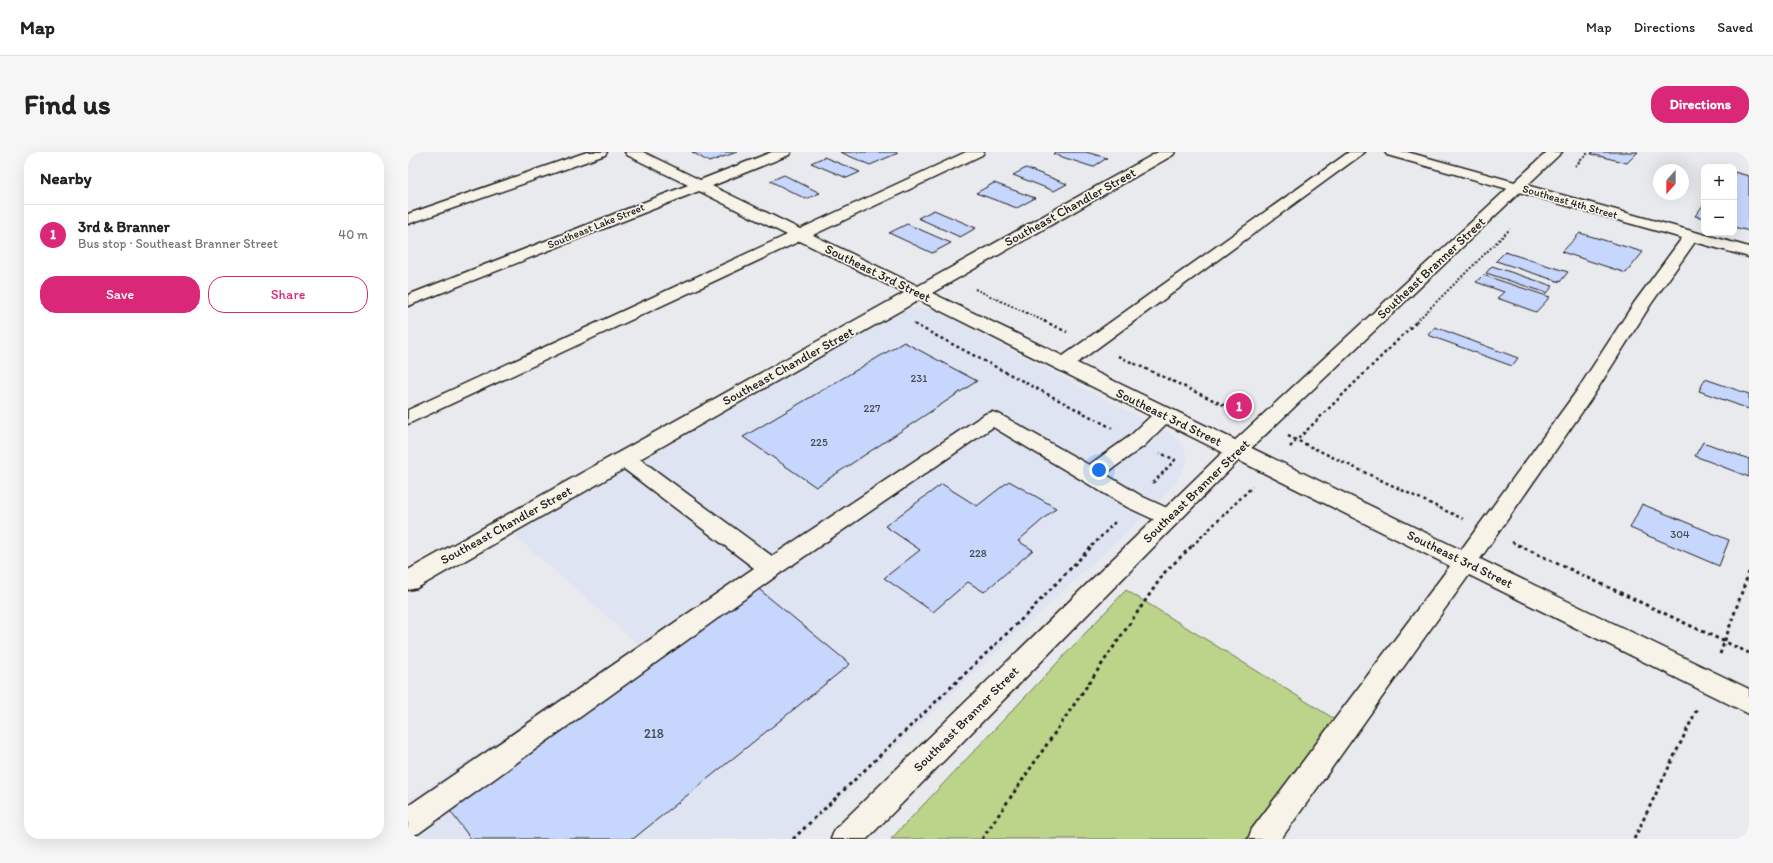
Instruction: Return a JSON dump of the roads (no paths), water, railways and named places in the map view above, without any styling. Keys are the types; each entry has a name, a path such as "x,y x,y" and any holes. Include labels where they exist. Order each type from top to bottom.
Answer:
{"street":[{"path":"408,219 600,152"},
{"name":"Southeast 3rd Street","path":"632,152 799,235 919,292 1236,451 1465,561 1749,702"},
{"name":"Southeast Lake Street","path":"408,301 784,152"},
{"path":"408,418 977,152"},
{"name":"Southeast Chandler Street","path":"408,580 1168,152"},
{"path":"1062,365 1358,152"},
{"name":"Southeast 4th Street","path":"1392,152 1749,252"},
{"name":"Southeast Branner Street","path":"846,839 1236,451 1555,152"},
{"path":"1263,839 1412,636 1584,395 1643,304 1691,236"},
{"path":"1090,475 1137,441 1164,415"},
{"path":"408,823 771,568 855,513 992,418 1135,502 1168,518"},
{"path":"626,458 640,471 724,531 771,568"}],"place":[{"name":"3rd & Branner","path":"1239,406"}]}
